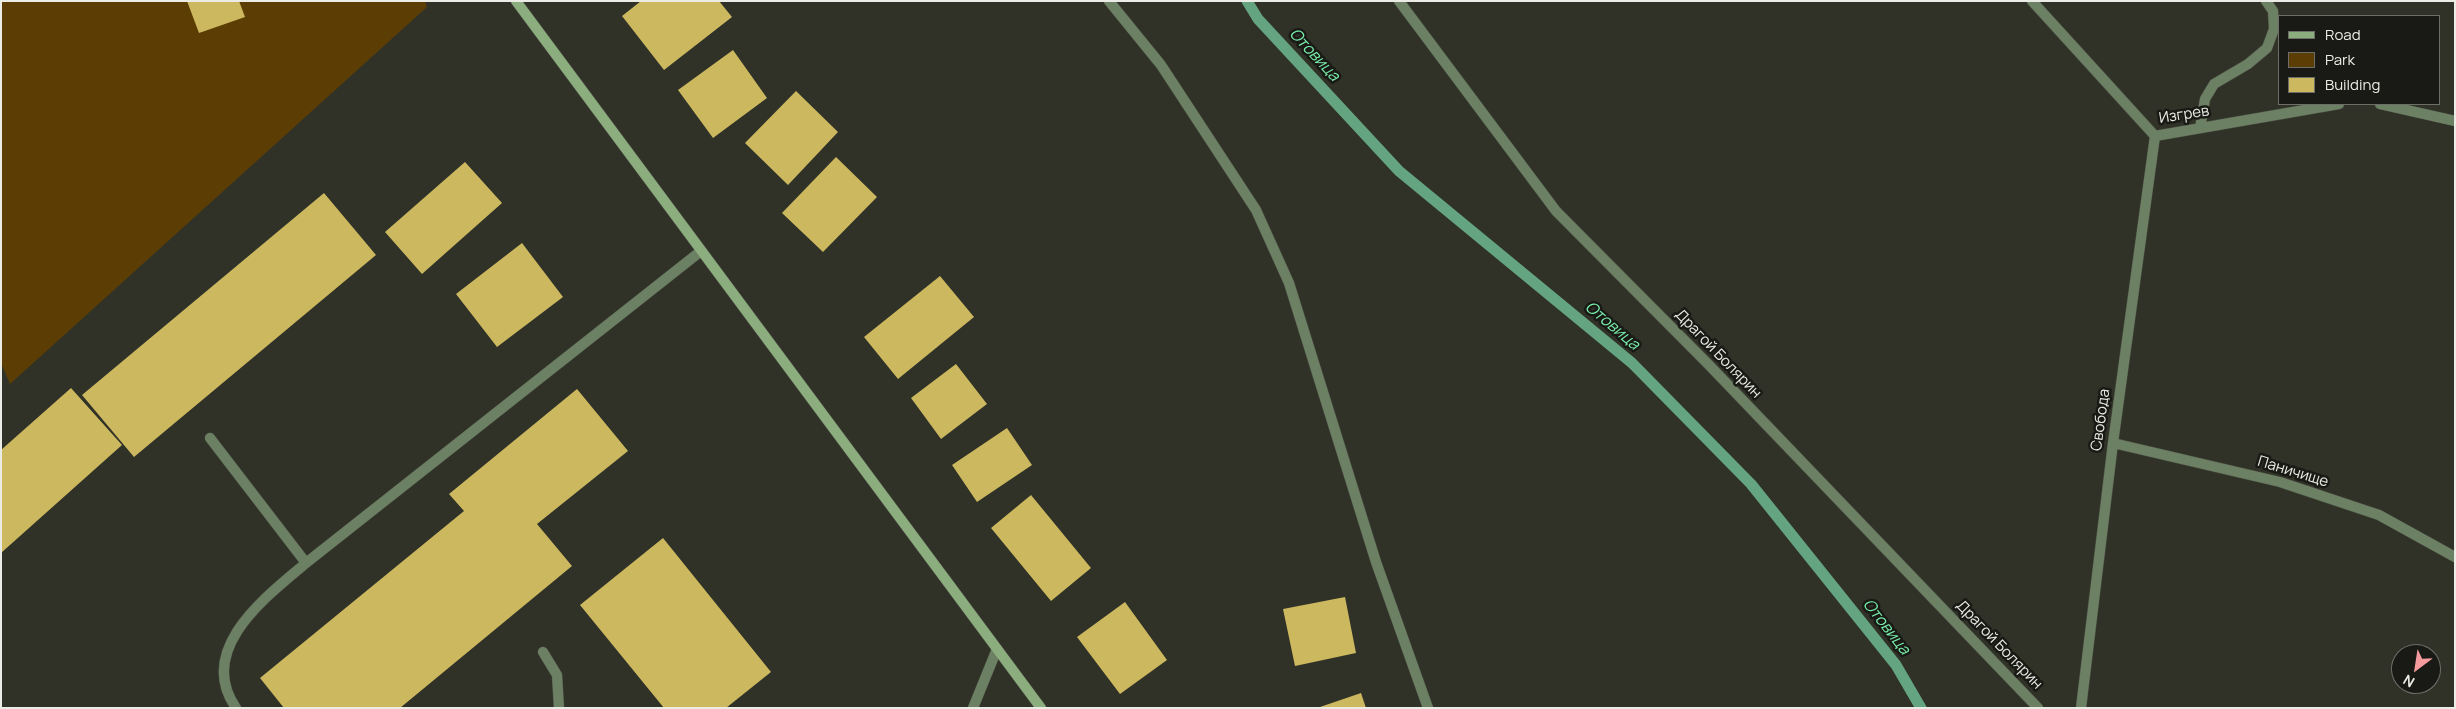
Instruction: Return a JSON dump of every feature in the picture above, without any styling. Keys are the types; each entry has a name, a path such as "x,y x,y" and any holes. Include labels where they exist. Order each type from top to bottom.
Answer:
{"street":[{"path":"516,1 1041,708"},
{"path":"1109,1 1161,65 1256,210 1288,283 1376,562 1428,708"},
{"name":"Драгой Болярин","path":"1399,1 1556,211 1708,365 2038,708"},
{"name":"Изгрев","path":"2032,1 2156,136 2333,105"},
{"path":"2200,128 2205,99 2214,84 2248,64 2267,48 2274,29 2273,11 2266,1"},
{"path":"2384,105 2455,121"},
{"name":"Свобода","path":"2081,708 2113,442 2156,136"},
{"path":"236,708 231,701 223,675 226,654 240,626 260,603 306,563 701,251"},
{"path":"210,438 306,563"},
{"name":"Паничище","path":"2113,442 2280,482 2379,515 2455,557"},
{"path":"973,708 997,649"},
{"path":"543,652 557,675 559,708"}],"green space":[{"path":"1,1 425,1 427,7 10,384 1,363"}],"building":[{"path":"187,1 239,1 245,17 199,33"},
{"path":"641,1 719,1 732,17 664,70 622,16"},
{"path":"733,50 767,98 713,138 678,90"},
{"path":"796,91 838,132 788,185 745,143"},
{"path":"836,157 877,197 823,252 782,213"},
{"path":"465,162 502,203 422,274 385,232"},
{"path":"324,193 376,255 134,457 82,395"},
{"path":"522,243 563,297 497,347 456,294"},
{"path":"940,276 974,317 898,379 864,337"},
{"path":"956,364 987,404 941,439 911,398"},
{"path":"71,388 122,445 1,553 1,450"},
{"path":"577,389 628,451 537,524 572,566 400,708 284,708 260,678 464,511 449,494"},
{"path":"1007,428 1032,465 977,502 952,465"},
{"path":"1031,495 1091,568 1051,601 991,528"},
{"path":"663,538 771,672 726,708 664,708 580,605"},
{"path":"1345,597 1356,653 1295,666 1283,609"},
{"path":"1125,602 1167,660 1120,694 1077,637"},
{"path":"1361,693 1366,708 1320,708 1320,707"}],"waterway":[{"name":"Отовица","path":"1247,1 1258,19 1399,171 1632,363 1751,484 1896,665 1921,708"}]}
